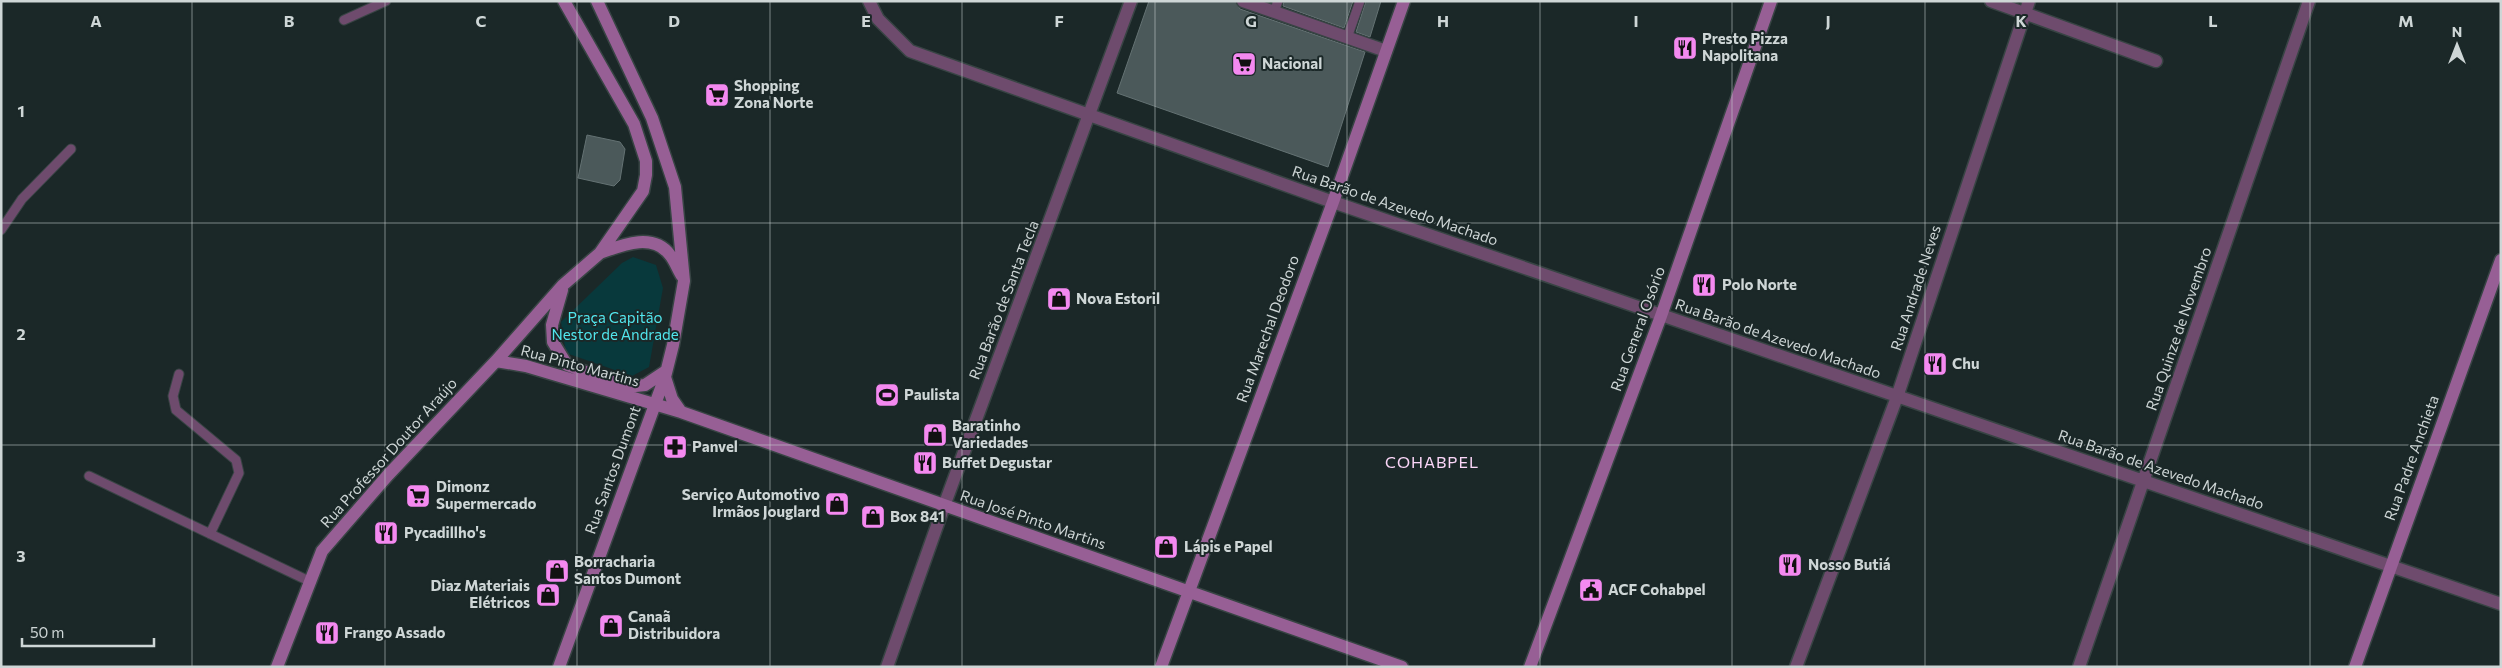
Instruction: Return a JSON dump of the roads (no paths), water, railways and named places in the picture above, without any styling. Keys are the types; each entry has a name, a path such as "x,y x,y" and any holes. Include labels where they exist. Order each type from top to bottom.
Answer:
{"street":[{"path":"564,1 634,124 646,161 646,175 643,192 600,252 563,285 552,325 553,342 567,365 626,387 645,385 666,374 672,399 681,412"},
{"name":"Rua Santos Dumont","path":"559,667 666,374 684,281 676,187 652,118 597,1"},
{"name":"Rua Barão de Azevedo Machado","path":"869,1 878,19 910,51 1090,117 1333,202 2501,604"},
{"name":"Rua Barão de Santa Tecla","path":"887,667 944,506 1132,1"},
{"path":"1243,1 1276,7 1347,38 1386,51"},
{"name":"Rua Marechal Deodoro","path":"1161,667 1333,202 1404,1"},
{"name":"Rua General Osório","path":"1530,667 1661,316 1771,1"},
{"path":"1991,1 2027,7 2156,60"},
{"name":"Rua Quinze de Novembro","path":"2079,667 2309,1"},
{"name":"Rua Andrade Neves","path":"1796,667 1897,397 2027,7"},
{"path":"600,252 629,243 654,243 670,254 684,281"},
{"name":"Rua Padre Anchieta","path":"2355,667 2501,260"},
{"name":"Rua Professor Doutor Araújo","path":"277,667 322,551 388,475 496,361 563,285"},
{"name":"Rua Pinto Martins","path":"496,361 526,366 654,404"},
{"name":"Rua José Pinto Martins","path":"654,404 1402,667"}],"lane":[{"path":"344,20 386,1"},
{"path":"1347,38 1360,1"},
{"path":"1,230 22,199 71,149"},
{"path":"180,374 173,396 176,410 229,452 236,460 239,473 210,534"},
{"path":"89,476 311,582"}],"place":[{"name":"Presto Pizza Napolitana","path":"1685,48"},
{"name":"Nacional","path":"1244,64"},
{"name":"Shopping Zona Norte","path":"717,95"},
{"name":"Polo Norte","path":"1704,285"},
{"name":"Nova Estoril","path":"1059,299"},
{"name":"Chu","path":"1935,364"},
{"name":"Paulista","path":"887,395"},
{"name":"Baratinho Variedades","path":"935,435"},
{"name":"Panvel","path":"675,447"},
{"name":"Buffet Degustar","path":"925,463"},
{"name":"Dimonz Supermercado","path":"418,496"},
{"name":"Serviço Automotivo Irmãos Jouglard","path":"837,504"},
{"name":"Box 841","path":"873,517"},
{"name":"Pycadillho's","path":"386,533"},
{"name":"Lápis e Papel","path":"1166,547"},
{"name":"Nosso Butiá","path":"1790,565"},
{"name":"Borracharia Santos Dumont","path":"557,571"},
{"name":"ACF Cohabpel","path":"1591,590"},
{"name":"Diaz Materiais Elétricos","path":"548,595"},
{"name":"Canaã Distribuidora","path":"611,626"},
{"name":"Frango Assado","path":"327,633"}],"district":[{"name":"COHABPEL","path":"1432,462"}],"park label":[{"name":"Praça Capitão Nestor de Andrade","path":"615,326"}]}
